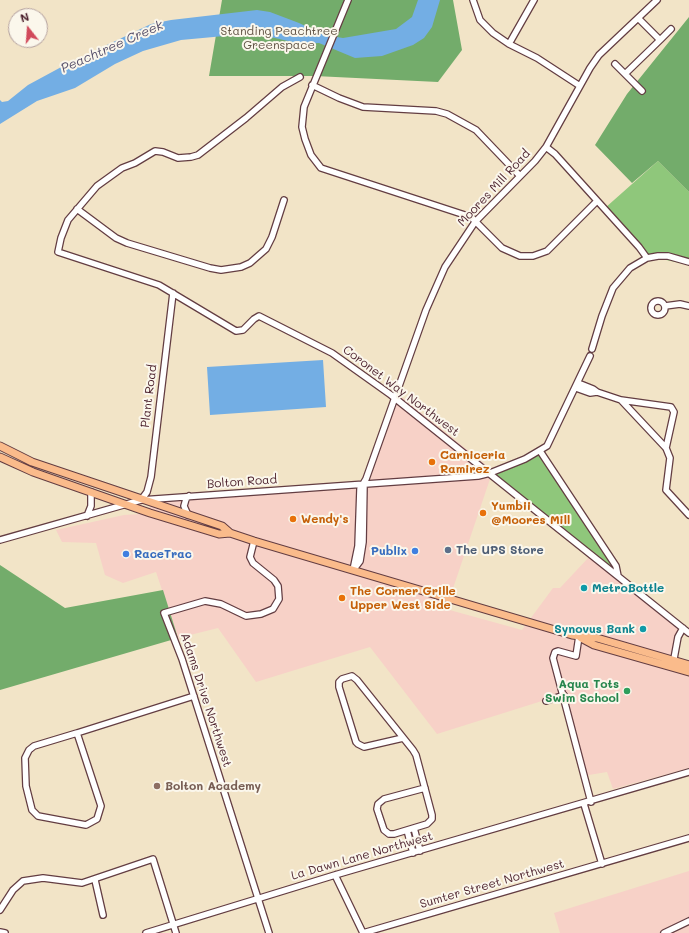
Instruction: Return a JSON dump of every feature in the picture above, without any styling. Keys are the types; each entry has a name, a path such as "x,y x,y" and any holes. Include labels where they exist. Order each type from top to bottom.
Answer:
{"main road":[{"path":"0,446 32,462 141,500 222,526 230,534"},
{"path":"0,456 10,462 91,492 219,534 230,534 579,636 596,638 673,664 689,672"},
{"path":"673,664 689,665"}],"street":[{"path":"348,0 304,107 302,127 311,155 320,168 471,217 507,252 520,256 533,256 551,248 597,201"},
{"path":"473,0 477,13 484,25 509,44 537,58 580,86"},
{"path":"509,44 534,0"},
{"name":"Moores Mill Road","path":"354,570 360,562 363,542 364,484 426,310 445,266 475,222 546,147 599,55 657,0"},
{"path":"638,18 660,40"},
{"path":"626,73 671,28"},
{"path":"615,64 626,73 642,91"},
{"name":"Coronet Way Northwest","path":"300,78 282,86 242,122 191,158 178,158 163,152 155,151 135,163 122,168 97,186 68,220 61,238 58,252 158,285 236,331 243,330 259,316 332,353 395,398 689,633"},
{"path":"312,85 338,98 363,107 436,111 447,114 476,130 520,176"},
{"path":"546,147 555,154 639,247 647,258"},
{"path":"77,209 116,238 127,243 221,270 241,267 250,263 266,249 272,237 284,200"},
{"path":"592,349 602,316 613,288 630,268 647,258 668,256 689,262"},
{"name":"Plant Road","path":"141,500 148,492 151,477 173,293"},
{"path":"664,306 680,304 689,306"},
{"path":"590,356 551,439 540,451 616,566 618,576"},
{"path":"577,385 593,389 597,392 621,400 671,407 674,412 666,448"},
{"path":"621,400 666,448 670,458 666,490 689,514"},
{"name":"Bolton Road","path":"0,540 128,505 141,500 364,484 490,473 517,463 540,451"},
{"path":"86,516 91,506 91,492"},
{"path":"188,515 184,506 189,496"},
{"name":"Adams Drive Northwest","path":"254,541 250,557 252,563 274,580 278,586 279,599 273,609 261,614 246,616 221,604 206,601 165,615 194,696 269,933"},
{"path":"673,664 678,637 682,628"},
{"path":"579,636 576,656 558,651 553,655 591,802 689,772"},
{"path":"403,738 364,746 356,742 339,686 339,682 342,678 352,676 357,680 403,738 416,755 425,788 432,819 427,824 394,834 389,834 384,830 377,809 378,804 384,799 425,788"},
{"path":"546,701 564,695"},
{"path":"77,733 101,806 97,819 86,825 38,816 32,810 26,786 24,758 29,750 34,746 194,696"},
{"name":"La Dawn Lane Northwest","path":"146,933 335,875 591,802"},
{"path":"584,804 602,864"},
{"path":"414,828 420,851"},
{"path":"407,830 413,853"},
{"name":"Sumter Street Northwest","path":"335,875 363,933 689,838"},
{"path":"0,910 16,886 23,881 43,878 77,883 95,880 153,858 176,933"},
{"path":"95,880 103,915"},
{"path":"664,933 689,921"},
{"path":"0,932 5,933"}],"shaded area":[{"path":"399,395 491,469 491,476 446,609 522,630 553,588 560,588 589,557 681,627 672,663 689,668 689,768 613,789 607,772 583,776 561,695 437,734 370,647 256,682 218,628 178,638 156,572 123,583 105,575 96,543 62,542 56,530 124,515 140,514 158,501 367,488"},
{"path":"689,871 689,933 560,933 554,913"}],"green space":[{"name":"Standing Peachtree Greenspace","path":"222,0 453,0 462,50 438,82 315,76 209,76"},
{"path":"689,17 689,192 658,161 632,183 595,145 627,94"},
{"path":"658,161 689,192 689,265 657,258 646,261 605,208"},
{"path":"540,451 618,573 490,473"},
{"path":"0,565 65,608 163,590 178,638 0,690"}],"water":[{"name":"Peachtree Creek","path":"418,0 440,0 432,27 424,38 413,45 382,56 355,58 319,43 301,44 256,35 235,35 181,40 143,51 115,64 75,88 37,101 0,124 0,100 2,102 8,101 28,85 65,65 151,24 171,20 257,10 270,12 299,23 324,35 343,38 396,29 412,17"},
{"path":"323,360 326,407 210,415 207,367"}],"place":[{"name":"Carniceria Ramirez","path":"432,462"},
{"name":"Yumbii @Moores Mill","path":"483,513"},
{"name":"Wendy's","path":"293,519"},
{"name":"The UPS Store","path":"448,550"},
{"name":"Publix","path":"415,551"},
{"name":"RaceTrac","path":"126,554"},
{"name":"MetroBottle","path":"584,588"},
{"name":"The Corner Grille Upper West Side","path":"342,598"},
{"name":"Synovus Bank","path":"643,629"},
{"name":"Aqua Tots Swim School","path":"627,691"},
{"name":"Bolton Academy","path":"157,786"}]}
